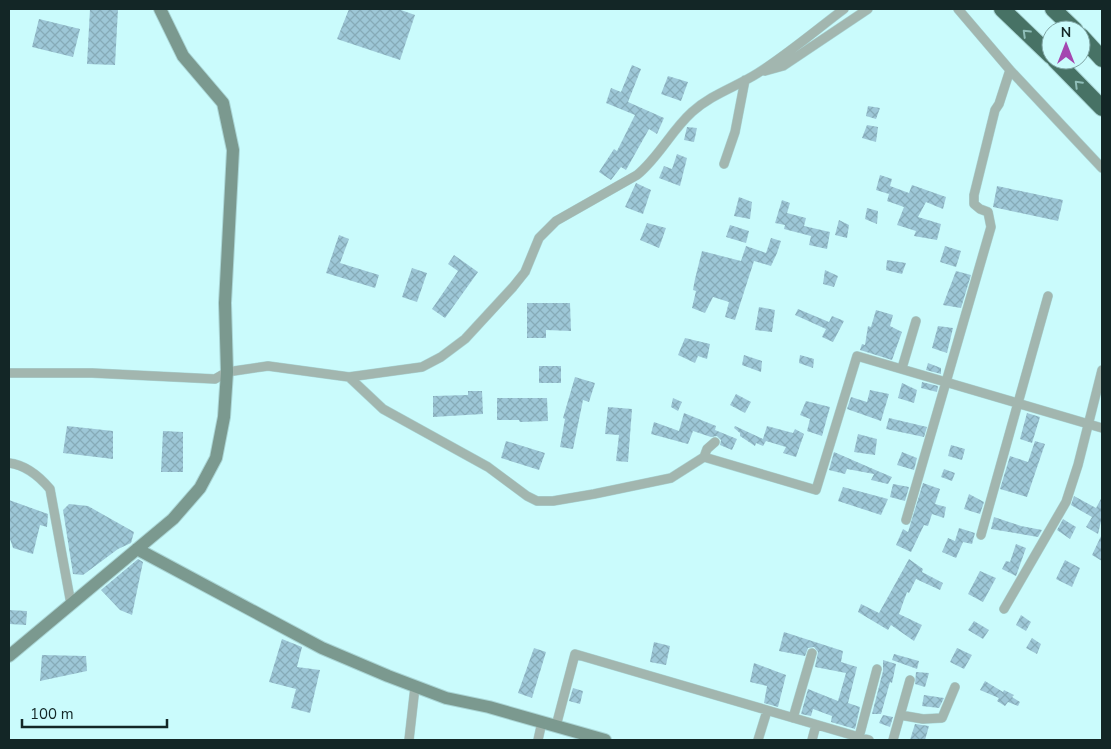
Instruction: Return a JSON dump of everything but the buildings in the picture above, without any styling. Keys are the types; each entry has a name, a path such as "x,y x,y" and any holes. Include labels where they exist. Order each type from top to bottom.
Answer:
{"highway":[{"path":"1002,9 1041,46"},
{"path":"1053,9 1064,20"},
{"path":"1091,46 1102,58"},
{"path":"1065,70 1102,108"}],"main road":[{"path":"9,656 173,519 200,488 216,458 224,417 227,372 224,303 234,166 228,122 219,97 183,56 160,9"},
{"path":"137,549 322,648 415,687 446,698 604,740"}],"street":[{"path":"9,373 92,373 215,379 221,378 227,372 268,366 349,377 422,367 441,357 465,339 514,287 525,272 539,238 556,221 637,175 648,166 670,135 692,112 714,94 758,73 844,9"},
{"path":"758,73 783,66 868,9"},
{"path":"958,9 1010,70 1102,168"},
{"path":"906,520 991,227 988,212 974,204 974,195 995,110 999,104 1010,70"},
{"path":"724,164 735,132 746,80"},
{"path":"982,535 1048,296"},
{"path":"902,368 916,321"},
{"path":"704,457 816,490 857,356 1088,422 1102,428"},
{"path":"1004,609 1066,502 1078,465 1102,370"},
{"path":"349,377 383,409 488,467 527,496 537,501 553,501 594,494 671,478 704,457 707,448 715,442"},
{"path":"9,463 18,464 40,478 50,489 71,604"},
{"path":"793,718 812,653"},
{"path":"556,726 575,654 864,739 876,669"},
{"path":"893,740 910,680"},
{"path":"409,740 415,687"},
{"path":"900,715 923,719 942,718 955,687"},
{"path":"758,740 767,711"},
{"path":"538,740 542,722"},
{"path":"812,740 816,725"}]}
